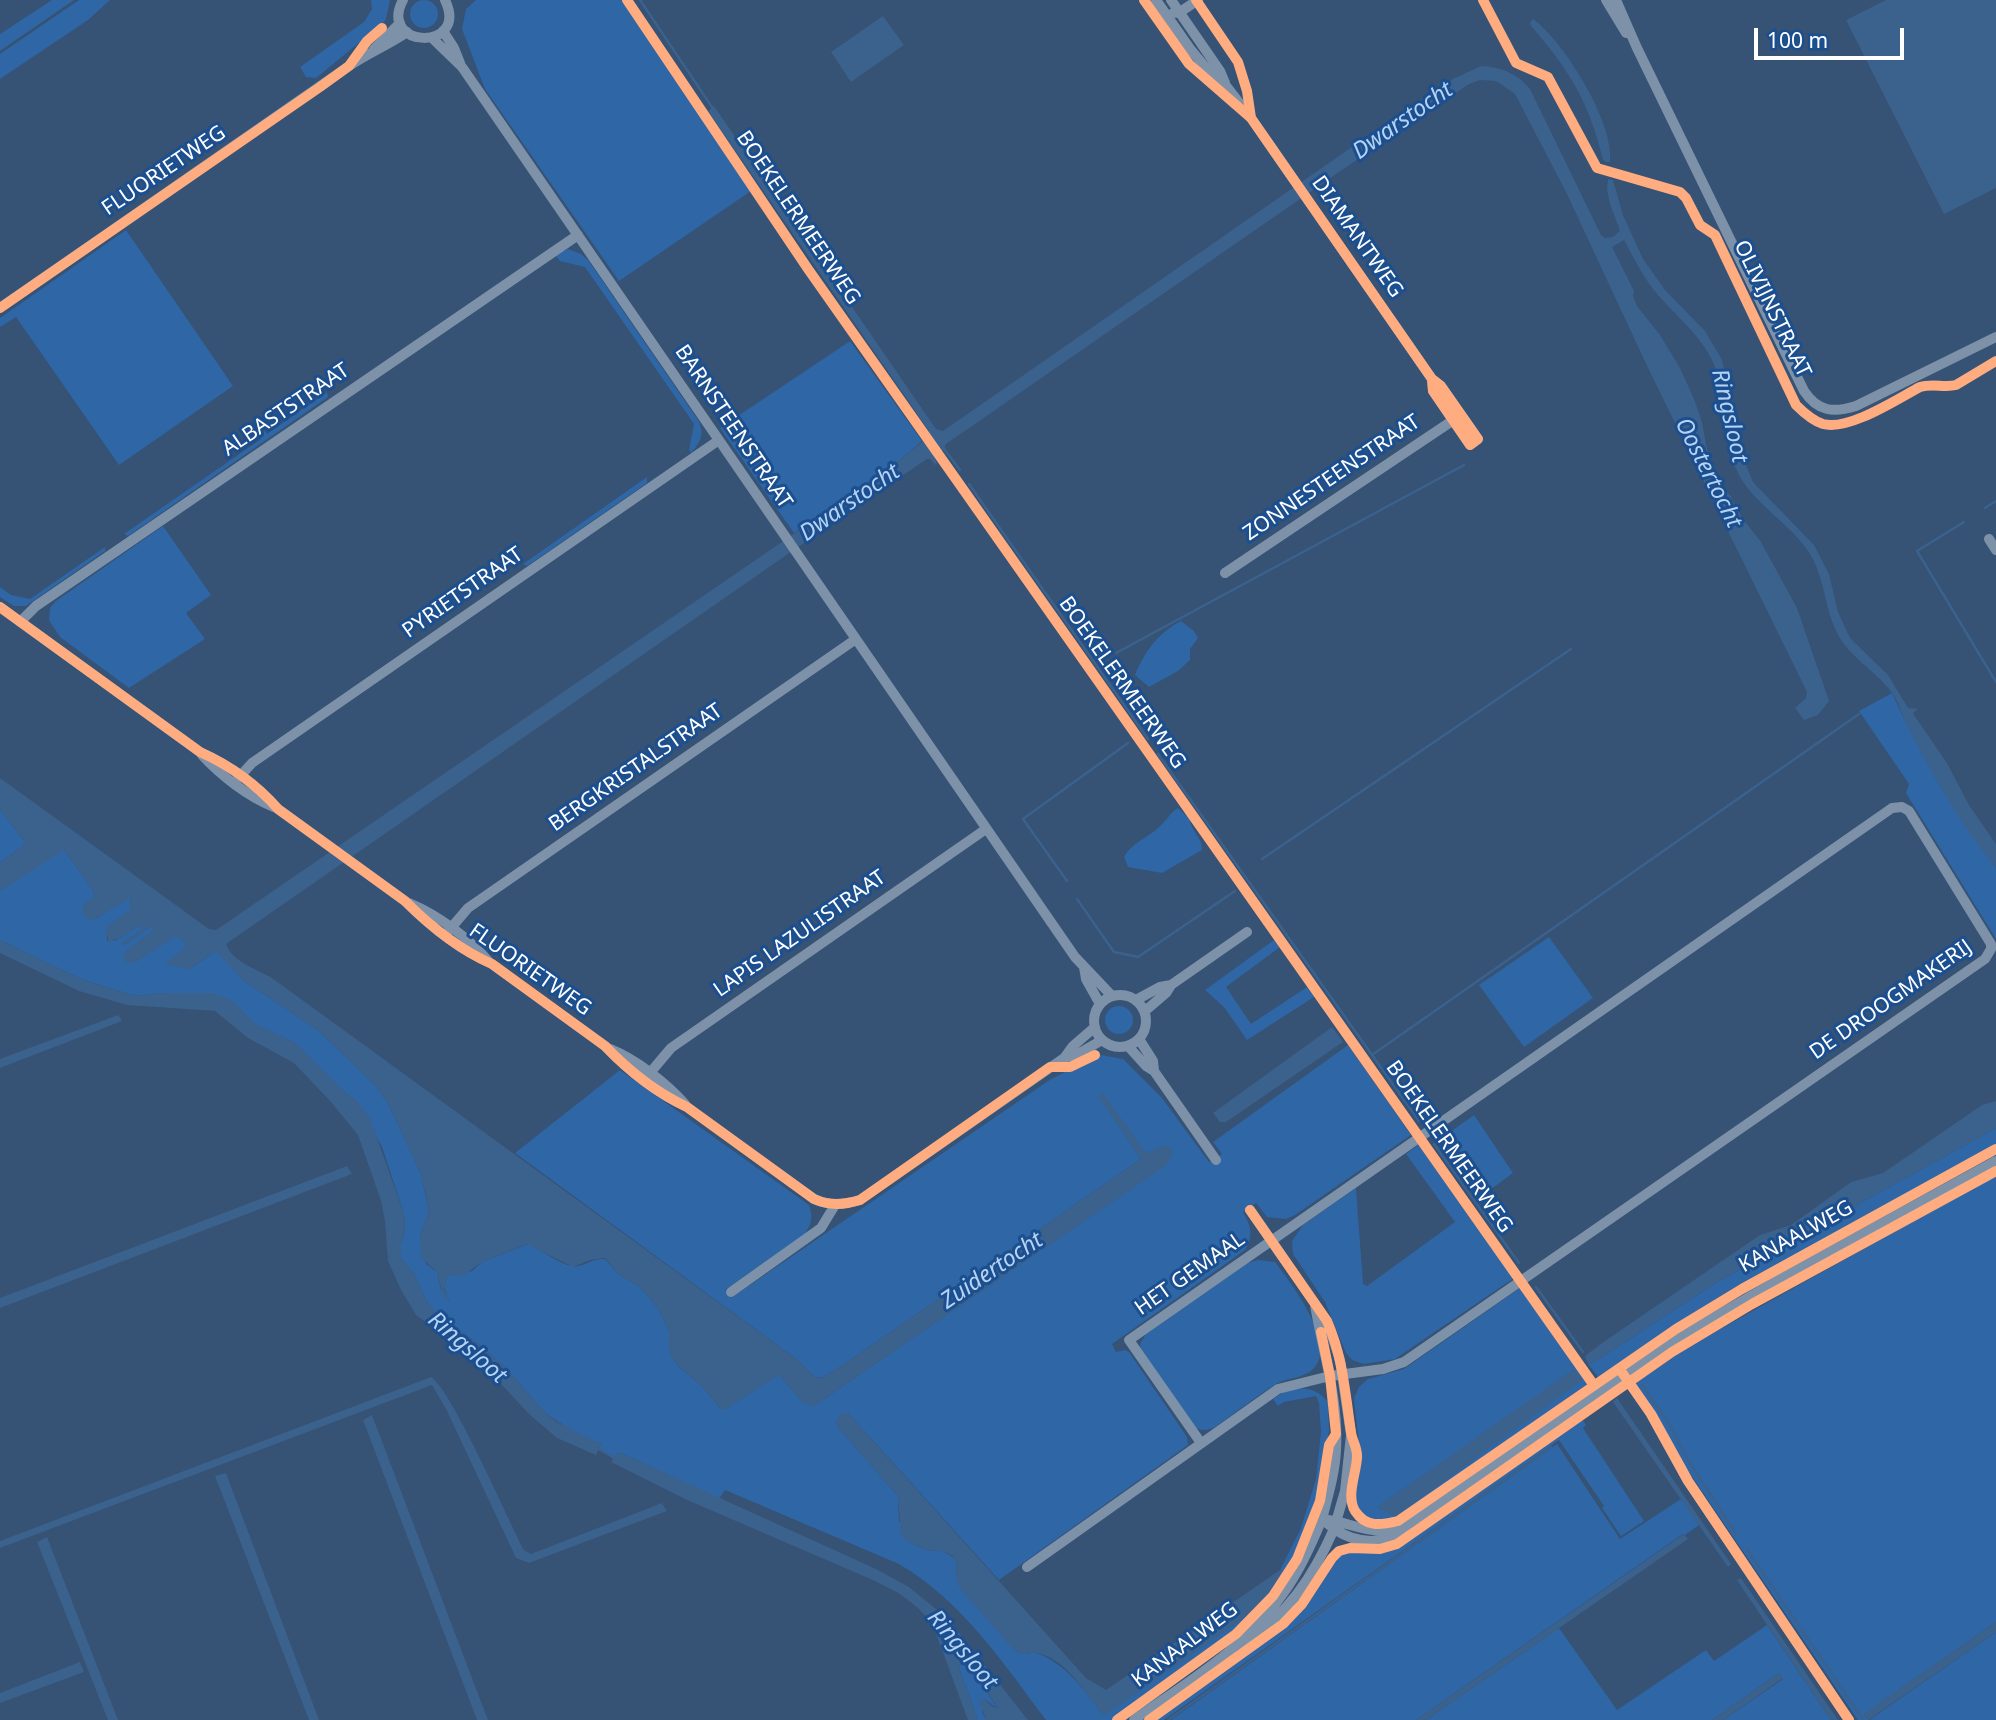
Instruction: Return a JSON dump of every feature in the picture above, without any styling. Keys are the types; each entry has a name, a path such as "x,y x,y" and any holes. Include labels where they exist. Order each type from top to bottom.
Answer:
{"street":[{"path":"403,0 399,9 400,23 416,38 432,38 443,31 448,23 450,3"},
{"name":"DIAMANTWEG","path":"1156,0 1206,68 1227,87 1295,180 1432,379 1441,386 1457,418"},
{"path":"1166,15 1180,12 1198,0"},
{"name":"OLIVIJNSTRAAT","path":"1606,0 1637,48"},
{"name":"OLIVIJNSTRAAT","path":"1616,0 1804,391 1815,405 1835,412 1856,406 1996,337"},
{"path":"1166,15 1174,1"},
{"name":"DIAMANTWEG","path":"1174,1 1220,71 1227,87"},
{"name":"FLUORIETWEG","path":"0,308 374,49 400,23"},
{"name":"BARNSTEENSTRAAT","path":"443,31 454,48 461,67"},
{"name":"FLUORIETWEG","path":"374,49 390,44 407,32"},
{"name":"BARNSTEENSTRAAT","path":"432,38 461,67 986,829 1084,967 1112,996"},
{"name":"ALBASTSTRAAT","path":"20,622 36,606 578,234"},
{"name":"ZONNESTEENSTRAAT","path":"1225,573 1457,418"},
{"name":"PYRIETSTRAAT","path":"237,779 252,762 719,440"},
{"path":"1989,539 1996,550"},
{"name":"FLUORIETWEG","path":"0,607 200,752 211,765 237,779 263,803 278,809 330,846 405,901 421,917 448,931 473,956 492,964 605,1046 620,1061 646,1077 670,1099 687,1107 814,1199 835,1205"},
{"name":"BERGKRISTALSTRAAT","path":"448,931 468,908 856,639"},
{"name":"DE DROOGMAKERIJ","path":"1272,1241 1892,808 1902,807 1911,814 1991,944 1985,959 1404,1362 1384,1369 1344,1374"},
{"name":"LAPIS LAZULISTRAAT","path":"646,1077 671,1048 986,829"},
{"path":"1145,1011 1166,993 1171,985 1247,932"},
{"name":"BARNSTEENSTRAAT","path":"1084,967 1086,979 1100,1004"},
{"path":"1136,1000 1160,987 1171,985"},
{"path":"1125,995 1136,1000 1145,1011 1146,1023 1139,1039 1128,1046 1117,1047 1102,1040 1095,1027 1096,1011 1100,1004 1112,996 1125,995"},
{"path":"731,1292 821,1228 835,1205 859,1200 1064,1058 1073,1046 1095,1027"},
{"path":"1139,1039 1153,1061 1154,1071"},
{"path":"1064,1058 1078,1054 1102,1040"},
{"path":"1128,1046 1154,1071 1216,1160"},
{"name":"KANAALWEG","path":"1134,1720 1223,1656 1261,1621 1298,1572 1322,1519 1335,1525 1379,1532 1393,1530 1418,1518 1680,1337 1996,1161"},
{"path":"1250,1210 1328,1321 1344,1374 1351,1435 1349,1471 1335,1525"},
{"name":"HET GEMAAL","path":"1201,1443 1129,1340 1272,1241"},
{"path":"1315,1304 1330,1376 1336,1451 1322,1519"},
{"path":"1027,1567 1278,1389 1344,1374"},
{"path":"1623,1374 1651,1414 1688,1481 1849,1720"},
{"name":"KANAALWEG","path":"1223,1656 1248,1643 1284,1611 1313,1573 1335,1525"}],"shaded area":[{"path":"52,0 74,0 0,51 0,34"},
{"path":"79,0 110,0 88,20 0,79 0,54"},
{"path":"371,0 390,0 383,23 316,78 306,77 300,67 364,22 372,9"},
{"path":"424,0 434,4 438,14 434,24 424,28 414,24 410,14 414,4"},
{"path":"476,0 622,0 751,191 619,281 485,89 462,29 466,9"},
{"path":"126,230 233,386 119,465 16,317 0,327 0,318"},
{"path":"568,249 588,260 698,420 701,437 691,453 689,450 694,424 585,267 560,261 555,255"},
{"path":"850,341 922,441 900,460 794,533 720,428"},
{"path":"327,392 328,397 128,536 124,534 261,439 257,432 262,428 267,434"},
{"path":"647,477 647,483 527,566 523,564"},
{"path":"163,526 211,595 186,613 205,639 129,688 60,637 49,620 50,608 56,601"},
{"path":"105,547 105,551 26,606 14,606 0,597 0,587 11,595 30,599"},
{"path":"1181,621 1194,631 1198,638 1190,649 1190,660 1178,671 1149,687 1135,675 1139,666 1159,637"},
{"path":"1892,693 1949,799 1996,868 1996,939 1906,793 1909,784 1859,711"},
{"path":"1178,808 1190,819 1202,850 1162,873 1128,867 1124,857 1128,852"},
{"path":"0,809 25,842 0,863"},
{"path":"64,850 94,892 93,898 84,905 95,919 131,896 132,909 107,930 107,941 117,940 140,924 143,929 122,943 124,945 151,926 154,930 126,951 135,962 174,936 180,937 185,943 188,970 216,951 219,952 243,980 319,1031 376,1086 388,1103 421,1174 429,1212 420,1236 426,1264 437,1272 441,1290 449,1301 443,1284 447,1276 472,1271 482,1262 528,1244 560,1262 573,1266 605,1259 618,1274 640,1287 659,1310 669,1332 669,1350 672,1357 721,1409 779,1375 804,1403 818,1403 1167,1164 1151,1152 1145,1152 1099,1095 1141,1159 843,1365 820,1378 811,1374 799,1361 515,1153 620,1070 809,1205 811,1220 805,1234 725,1290 731,1298 1051,1079 1101,1055 1123,1059 1162,1098 1209,1162 1222,1154 1213,1142 1348,1045 1411,1135 1295,1215 1286,1219 1267,1217 1256,1203 1243,1212 1250,1231 1250,1240 1245,1250 1112,1344 1116,1352 1129,1352 1187,1437 1188,1445 999,1580 848,1413 836,1420 838,1427 898,1496 899,1521 915,1545 927,1550 942,1551 953,1557 961,1589 1016,1651 1027,1654 1034,1652 1055,1662 1081,1686 1102,1714 1245,1617 1263,1600 1284,1572 1280,1570 1301,1528 1316,1479 1321,1432 1316,1396 1284,1402 1278,1406 1273,1399 1287,1391 1302,1388 1316,1392 1328,1402 1329,1431 1315,1510 1299,1551 1272,1596 1232,1636 1114,1720 1046,1720 980,1634 942,1596 899,1564 725,1490 719,1499 621,1453 614,1458 599,1449 601,1444 574,1432 545,1413 507,1369 480,1345 440,1317 428,1304 414,1274 401,1258 405,1231 404,1214 382,1147 356,1100 345,1093 295,1043 263,1030 213,993 135,996 83,980 0,940 0,891"},
{"path":"1549,937 1593,998 1524,1047 1479,985"},
{"path":"1274,940 1280,947 1226,987 1251,1024 1307,987 1314,997 1247,1040 1224,1007 1205,990"},
{"path":"1119,1006 1129,1010 1133,1020 1129,1030 1119,1034 1109,1030 1105,1020 1109,1010"},
{"path":"1474,1115 1513,1173 1479,1198 1439,1140"},
{"path":"1996,1128 1996,1145 1713,1302 1598,1377 1588,1364 1714,1284"},
{"path":"1420,1144 1514,1278 1395,1359 1364,1364 1352,1360 1346,1353 1325,1302 1293,1254 1292,1241 1303,1225 1356,1188 1363,1284 1367,1286 1455,1222 1406,1154"},
{"path":"1996,1175 1996,1622 1864,1714 1869,1720 1858,1720 1676,1453 1633,1381 1715,1332"},
{"path":"1258,1260 1275,1262 1291,1284 1316,1328 1320,1356 1311,1371 1276,1384 1215,1427 1200,1430 1195,1427 1141,1350 1140,1344 1146,1334 1248,1263"},
{"path":"1520,1288 1587,1383 1403,1515 1374,1521 1362,1515 1355,1502 1360,1453 1354,1398 1359,1387 1368,1379 1404,1369","holes":["1575,1370 1473,1459 1395,1516 1378,1507"]},
{"path":"1580,1416 1586,1425 1583,1428 1644,1521 1621,1536 1559,1440 1164,1720 1153,1720 1280,1629 1300,1608 1337,1554 1353,1549 1379,1551 1403,1543"},
{"path":"1557,1444 1620,1539 1681,1499 1699,1525 1416,1720 1171,1720"},
{"path":"1320,1566 1324,1568 1308,1592 1268,1634 1221,1670 1148,1720 1144,1720 1260,1638"},
{"path":"1767,1625 1831,1720 1723,1720 1783,1679 1779,1673 1712,1720 1426,1720 1559,1628 1617,1710 1706,1650 1714,1661"},
{"path":"1996,1632 1996,1720 1869,1720"},
{"path":"963,1662 971,1668 998,1709 984,1699 982,1712 986,1720 978,1720 961,1675 959,1667"}],"water":[{"path":"1886,0 1996,0 1996,188 1944,214 1846,20"},
{"path":"883,16 904,45 851,82 831,52"},
{"path":"1533,19 1559,45 1585,84 1604,127 1610,162 1603,160 1584,104 1557,58 1531,26"},
{"path":"1481,66 1508,72 1530,89 1601,235 1605,238 1613,237 1620,231 1607,190 1608,179 1613,180 1623,215 1643,259 1666,291 1705,331 1721,358 1733,399 1739,448 1753,482 1814,545 1829,574 1838,612 1850,638 1888,675 1908,708 1918,709 1914,715 1947,763 1969,805 1996,844 1996,868 1971,836 1938,783 1894,696 1881,680 1852,654 1840,638 1810,554 1744,483 1728,443 1720,386 1711,358 1693,332 1652,288 1624,240 1612,247 1634,291 1637,306 1660,335 1680,368 1694,399 1702,422 1711,471 1761,542 1797,608 1829,701 1818,715 1804,720 1795,708 1806,698 1807,692 1648,368 1566,192 1515,94 1496,81 1480,80 1469,84 1342,170 946,444 943,451 934,456 937,464 927,459 226,944 239,960 272,978 820,1378 843,1365 1141,1159 1098,1095 1103,1093 1145,1152 1169,1146 1173,1152 1167,1164 1159,1170 813,1406 804,1403 779,1375 724,1410 721,1409 672,1357 669,1350 669,1332 659,1310 640,1287 618,1274 605,1258 590,1260 573,1267 527,1244 482,1262 464,1275 447,1276 444,1289 450,1302 443,1296 437,1272 421,1258 420,1236 429,1212 427,1201 421,1174 388,1103 376,1086 319,1031 243,980 216,951 188,970 165,963 183,950 185,943 180,937 174,937 135,962 127,963 123,958 126,951 154,929 151,926 124,945 122,943 142,929 140,925 109,943 107,935 104,935 106,927 131,909 131,897 89,920 82,912 84,905 93,898 94,892 64,850 0,891 0,863 25,842 0,809 0,778 209,929 216,930 830,509 928,437 929,431 708,111 714,106 936,429 943,431 1408,108 1453,79"},
{"path":"0,940 83,980 135,996 213,993 233,1001 254,1023 295,1043 345,1093 356,1100 370,1118 404,1214 405,1231 401,1258 414,1274 428,1304 440,1317 480,1345 507,1369 545,1413 601,1444 596,1455 557,1438 530,1415 489,1371 416,1315 388,1261 381,1201 358,1135 294,1063 248,1038 215,1011 127,1005 79,991 0,953"},
{"path":"118,1015 122,1021 0,1068 0,1059"},
{"path":"1332,1027 1343,1042 1226,1122 1220,1122 1213,1113"},
{"path":"1996,1101 1996,1128 1714,1284 1588,1364 1585,1356 1602,1343 1760,1235 1791,1225 1851,1182 1883,1173 1982,1105"},
{"path":"347,1166 352,1174 0,1308 0,1298"},
{"path":"1574,1369 1582,1380 1395,1517 1377,1507"},
{"path":"431,1377 452,1405 524,1550 531,1554 662,1503 667,1511 529,1563 516,1558 446,1409 432,1385 0,1548 0,1541"},
{"path":"1617,1398 1731,1564 1728,1567 1613,1402"},
{"path":"843,1413 848,1413 1086,1678 1106,1690 1280,1570 1284,1572 1263,1600 1245,1617 1105,1715 1102,1714 1074,1678 1057,1662 1037,1653 1021,1654 1013,1649 960,1588 953,1556 942,1551 927,1550 908,1542 901,1535 898,1496 838,1427 836,1420"},
{"path":"372,1415 488,1720 477,1720 363,1420"},
{"path":"621,1453 876,1569 909,1587 948,1619 1028,1720 986,1720 979,1701 984,1699 998,1708 971,1669 963,1662 959,1667 961,1675 978,1720 968,1720 932,1623 900,1594 685,1499 611,1462"},
{"path":"226,1473 319,1720 309,1720 215,1476"},
{"path":"1684,1534 1688,1539 1426,1720 1416,1720"},
{"path":"47,1537 118,1720 108,1720 37,1542"},
{"path":"1741,1578 1838,1720 1831,1720 1737,1580"},
{"path":"1996,1622 1996,1632 1868,1720 1863,1714"},
{"path":"80,1662 84,1672 0,1703 0,1693"},
{"path":"1779,1673 1783,1678 1723,1720 1712,1720"}],"waterway":[{"path":"640,0 714,110"},
{"path":"942,446 960,470"},
{"path":"1116,653 1464,465"},
{"path":"969,484 1148,739"},
{"path":"1985,508 1996,501"},
{"path":"1964,522 1917,551 1996,682"},
{"path":"1262,859 1571,649"},
{"path":"1372,1055 1859,714"},
{"path":"1067,881 1023,819 1128,743"},
{"path":"1158,754 1419,1121"},
{"path":"1077,899 1114,952 1138,957 1235,891"},
{"path":"1434,1144 1519,1263"},
{"path":"1536,1287 1583,1352"},
{"path":"1642,1385 1670,1425 1687,1458 1736,1534"},
{"path":"1168,1720 1551,1447"},
{"name":"Ringsloot","path":"597,1448 616,1459"},
{"path":"1747,1549 1863,1720"}],"cycle path":[{"name":"BOEKELERMEERWEG","path":"627,0 808,269 1593,1384"},
{"path":"1144,0 1189,64 1251,118 1432,379 1441,386 1478,439 1470,445 1433,391 1432,379"},
{"path":"1196,0 1238,62 1247,91 1251,118"},
{"path":"1483,0 1516,63 1548,77 1597,168 1680,192 1686,198 1700,225 1715,235 1796,405 1816,421 1834,425 1859,419 1920,387 1956,385 1996,361"},
{"path":"0,308 349,66 367,41 382,28"},
{"path":"0,607 200,752 242,776 278,809 405,901 446,937 492,964 605,1046 643,1080 687,1107 814,1199 837,1204 860,1200 1050,1067 1070,1067 1095,1055"},
{"path":"1250,1210 1327,1321 1340,1362 1357,1451 1351,1492 1352,1505 1364,1520 1380,1524 1398,1521 1676,1329 1742,1289 1996,1149"},
{"path":"1149,1720 1283,1624 1302,1604 1339,1551 1350,1548 1380,1549 1397,1544 1672,1352 1752,1304 1996,1171"},
{"path":"1117,1720 1236,1634 1273,1596 1297,1559 1320,1501 1329,1445 1336,1434 1330,1376 1321,1332"},
{"path":"1621,1371 1651,1414 1688,1481 1849,1720"}],"water label":[{"name":"Dwarstocht","path":"1403,121"},
{"name":"Oostertocht","path":"1708,473"},
{"name":"Dwarstocht","path":"850,503"},
{"name":"Zuidertocht","path":"992,1271"}]}
